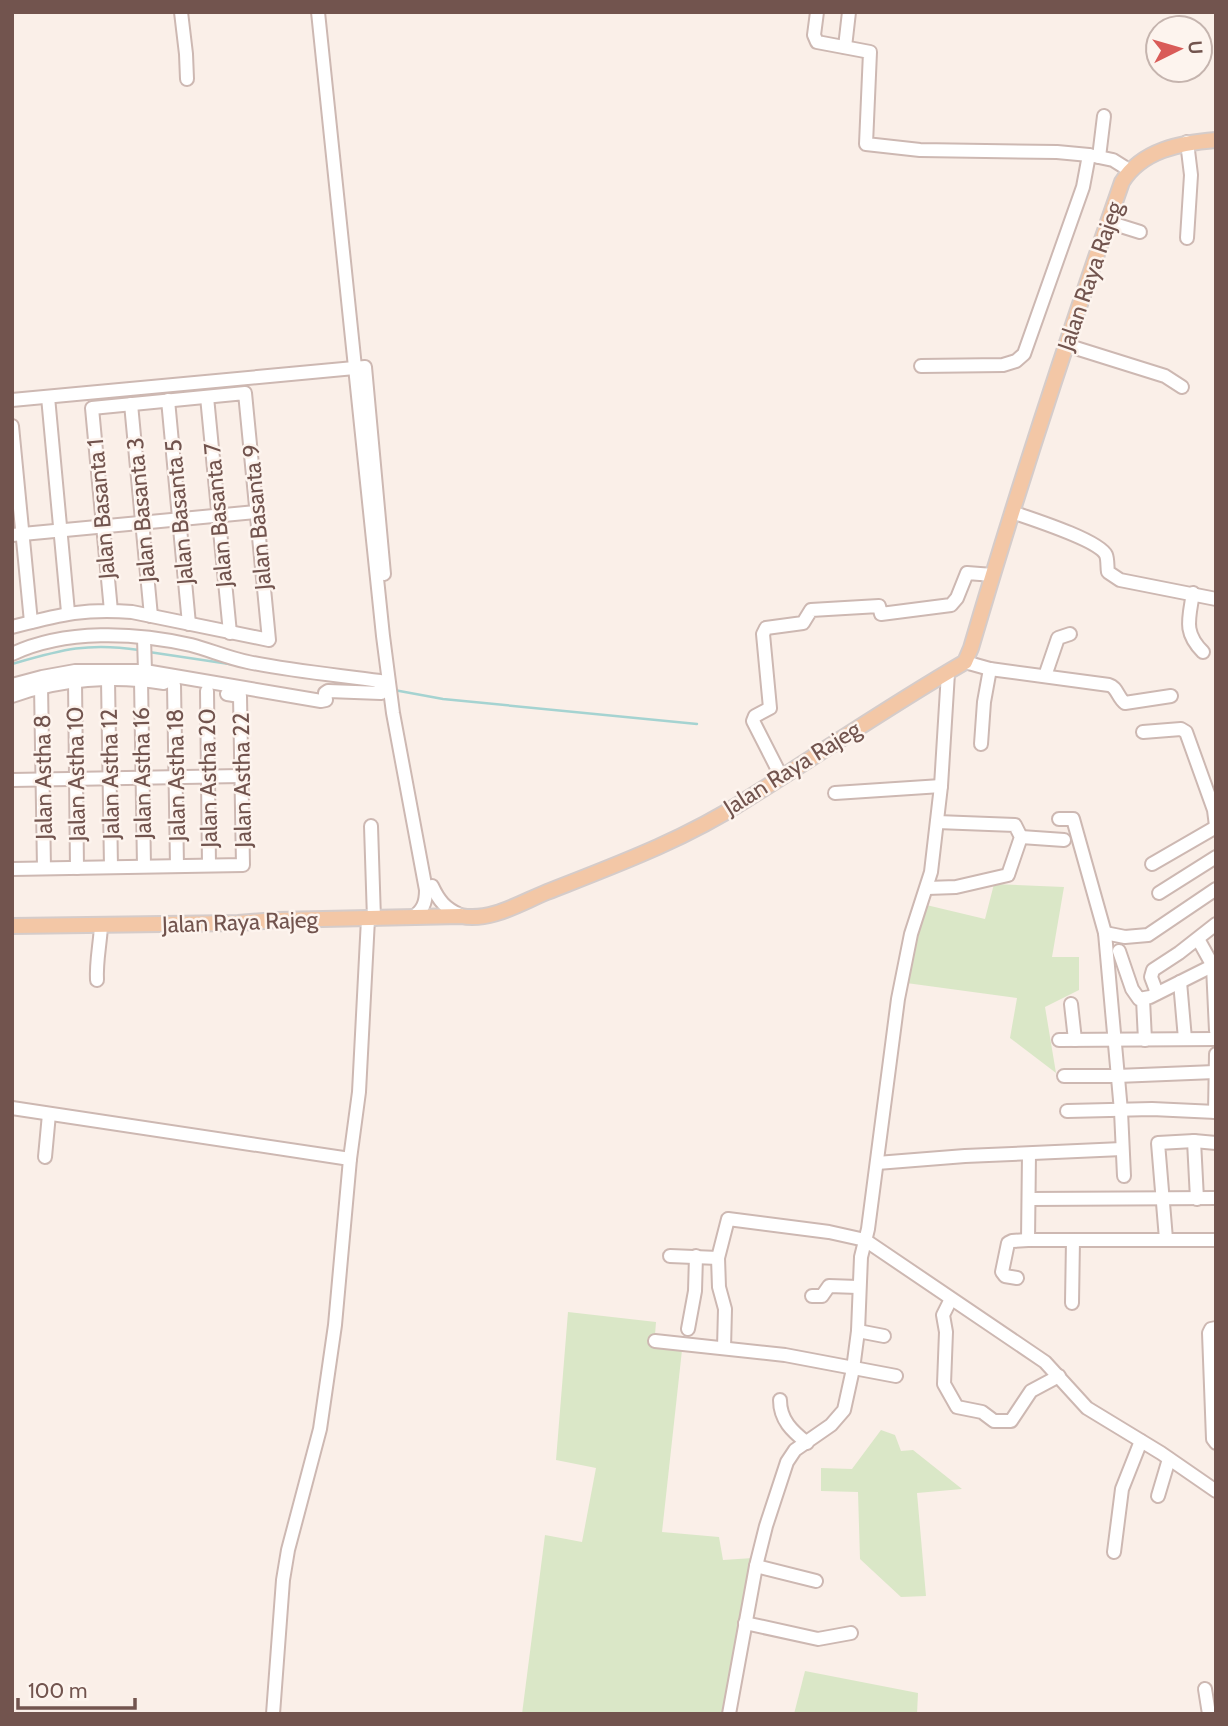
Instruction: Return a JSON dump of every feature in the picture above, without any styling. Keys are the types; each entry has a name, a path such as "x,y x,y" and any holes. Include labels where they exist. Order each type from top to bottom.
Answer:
{"main road":[{"path":"1129,170 1161,150 1187,142 1216,140"},
{"name":"Jalan Raya Rajeg","path":"12,926 461,916 470,918 496,914 617,866 744,802 846,733 965,662 1066,345 1122,182 1129,170"}],"street":[{"path":"181,12 187,54 187,79"},
{"path":"318,12 393,713 426,890 426,901 419,918"},
{"path":"817,12 816,40 870,51 866,144 920,150 1057,152 1113,160 1129,170"},
{"path":"845,47 849,12"},
{"path":"921,366 1003,365 1016,362 1024,354 1094,156 1104,116"},
{"path":"1187,142 1191,175 1187,238"},
{"path":"1108,222 1140,232"},
{"path":"1066,345 1166,376 1182,387"},
{"path":"12,400 365,367 390,637 400,711 432,886 432,907 419,918"},
{"name":"Jalan Basanta 9","path":"207,397 245,393 269,640 230,633"},
{"path":"48,397 68,612"},
{"path":"131,404 207,397"},
{"name":"Jalan Basanta 7","path":"207,397 230,633"},
{"name":"Jalan Basanta 5","path":"168,400 190,624"},
{"name":"Jalan Basanta 1","path":"111,611 92,408 131,404"},
{"name":"Jalan Basanta 3","path":"131,404 151,616"},
{"path":"12,426 17,535 31,622"},
{"path":"17,535 257,512"},
{"path":"1012,512 1057,527 1100,549 1106,555 1108,572 1120,580 1216,599"},
{"path":"782,776 753,721 755,716 770,708 763,634 766,628 803,623 810,610 879,606 881,614 947,607 957,598 967,573 993,575"},
{"path":"1193,593 1188,625 1193,642 1203,652"},
{"path":"12,627 68,612 111,611 151,616 230,633"},
{"path":"1045,676 1058,638 1069,634"},
{"path":"12,654 41,644 102,635 144,646 190,645 267,666 380,687 381,693 328,691 325,693 326,700 321,701 143,676 75,671 12,685"},
{"name":"Jalan Astha 16","path":"144,646 144,866"},
{"path":"965,662 990,669 1113,686 1125,702 1171,696"},
{"path":"981,744 990,669"},
{"path":"729,1714 756,1566 766,1526 788,1462 791,1454 831,1425 844,1410 853,1369 858,1331 861,1257 866,1240 898,999 911,934 927,887 937,821 947,673"},
{"path":"12,696 41,686 143,676 207,691"},
{"name":"Jalan Astha 12","path":"108,680 111,867"},
{"name":"Jalan Astha 10","path":"75,681 77,868"},
{"name":"Jalan Astha 18","path":"174,685 177,866"},
{"name":"Jalan Astha 8","path":"41,686 44,868"},
{"name":"Jalan Astha 22","path":"207,691 240,696 243,864 209,865"},
{"name":"Jalan Astha 20","path":"207,691 209,865"},
{"path":"1143,732 1181,729 1186,732 1215,820 1152,864"},
{"path":"12,780 241,776"},
{"path":"835,793 941,786"},
{"path":"1059,819 1073,819 1105,933 1124,1176"},
{"path":"927,887 956,887 1008,875 1021,837 1015,825 937,821"},
{"path":"273,1714 283,1580 288,1550 312,1467 325,1401 335,1325 359,1092 371,919 371,826"},
{"path":"1021,837 1064,839"},
{"path":"1159,893 1216,857"},
{"path":"12,869 209,865"},
{"path":"432,886 438,900 447,909 461,916"},
{"path":"1105,933 1125,937 1148,935 1216,890"},
{"path":"1157,993 1151,978 1153,970 1216,924"},
{"path":"97,980 96,960 101,926"},
{"path":"1198,939 1215,965 1216,1031"},
{"path":"1119,951 1139,997 1145,1040"},
{"path":"1110,996 1139,997 1157,993 1215,965"},
{"path":"1180,982 1185,1039"},
{"path":"1072,1004 1075,1040"},
{"path":"1059,1040 1216,1039"},
{"path":"1067,1111 1152,1109 1215,1112 1216,1054"},
{"path":"1064,1076 1215,1072"},
{"path":"12,1108 350,1159"},
{"path":"45,1157 49,1114"},
{"path":"1194,1141 1196,1199"},
{"path":"1166,1239 1157,1146 1159,1142 1216,1143"},
{"path":"877,1163 1122,1149"},
{"path":"1028,1240 1032,1199 1029,1154"},
{"path":"1032,1199 1216,1198"},
{"path":"724,1348 725,1309 719,1287 718,1258 726,1222 730,1219 829,1232 866,1240 1045,1362 1087,1408 1216,1492"},
{"path":"1072,1303 1073,1240"},
{"path":"1017,1278 1005,1276 1002,1272 1008,1243 1012,1241 1216,1240"},
{"path":"670,1256 718,1258"},
{"path":"688,1329 695,1291 696,1256"},
{"path":"813,1296 823,1295 828,1286 858,1287"},
{"path":"951,1299 943,1315 946,1332 944,1384 957,1407 982,1412 994,1421 1012,1421 1031,1391 1059,1376"},
{"path":"1216,1328 1209,1332 1213,1438 1216,1443"},
{"path":"858,1331 884,1336"},
{"path":"655,1341 785,1355 896,1376"},
{"path":"780,1400 782,1414 789,1427 807,1443"},
{"path":"1115,1552 1122,1489 1141,1441"},
{"path":"1158,1496 1169,1459"},
{"path":"756,1566 816,1581"},
{"path":"745,1623 818,1639 850,1633"},
{"path":"1205,1689 1209,1714"}],"green space":[{"path":"994,884 1064,887 1052,957 1079,957 1079,990 1045,1007 1056,1073 1010,1038 1017,998 899,982 918,903 985,919"},
{"path":"568,1312 656,1322 654,1347 682,1350 662,1532 719,1537 723,1560 753,1558 727,1714 522,1714 545,1535 582,1542 596,1468 556,1460"},
{"path":"881,1430 895,1435 901,1451 913,1450 962,1489 917,1493 926,1596 901,1597 860,1559 858,1492 821,1491 821,1468 852,1469"},
{"path":"805,1671 918,1693 917,1714 794,1714"}],"waterway":[{"path":"12,664 89,647 139,650"},
{"path":"149,652 236,665"},
{"path":"360,684 374,687"},
{"path":"394,690 443,699 697,724"}]}
